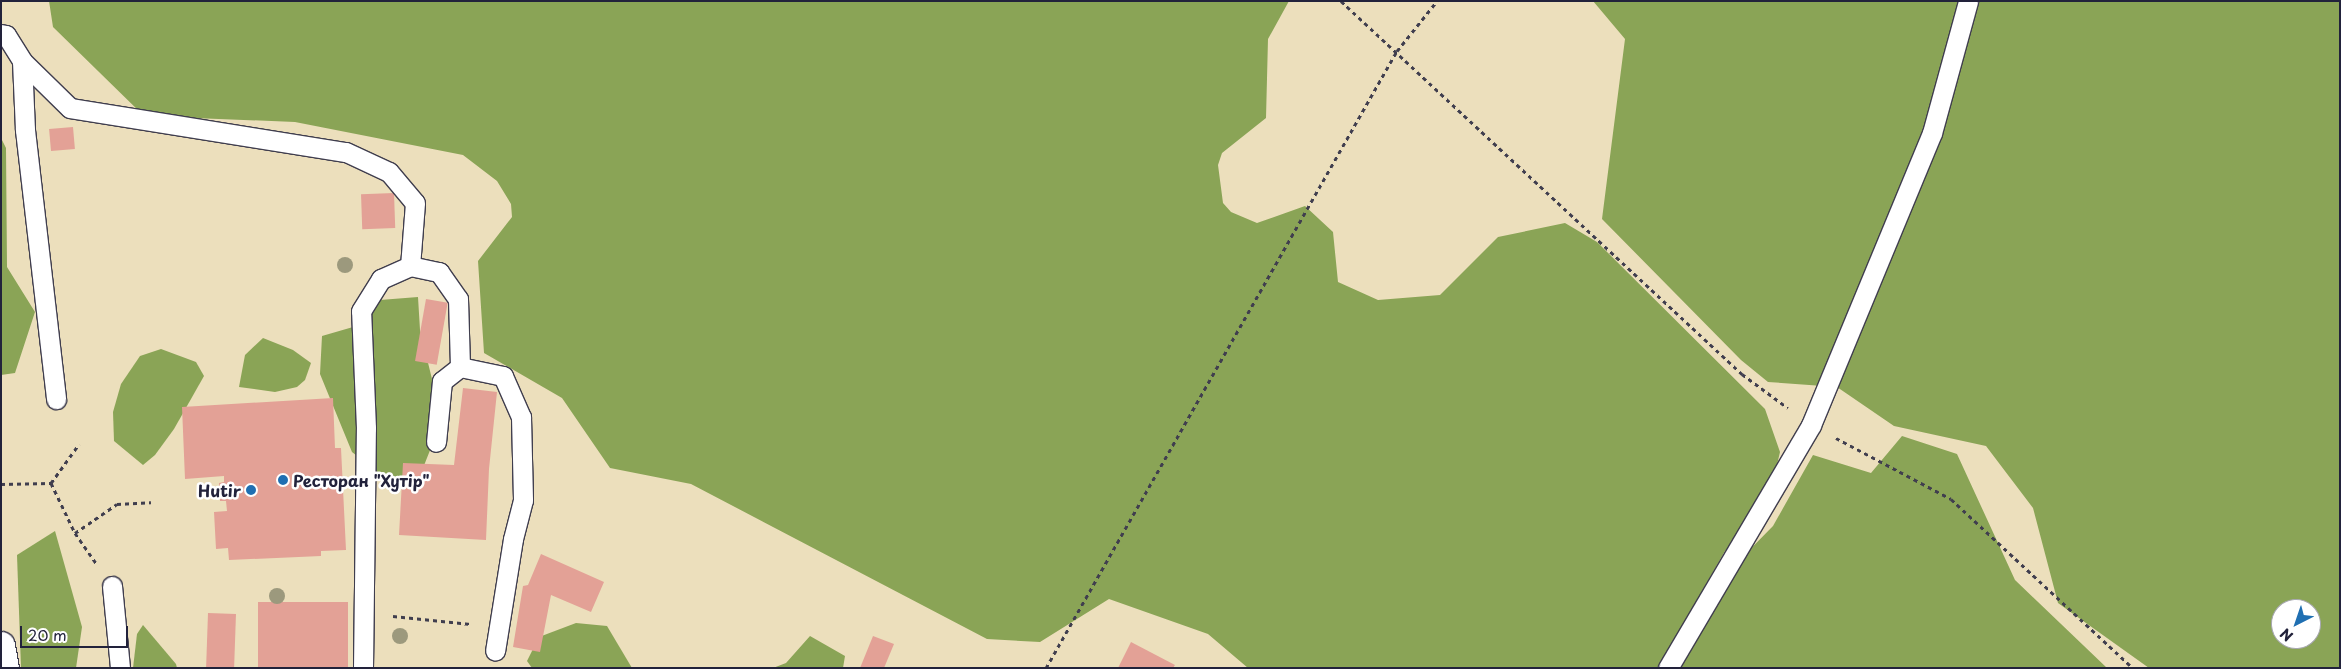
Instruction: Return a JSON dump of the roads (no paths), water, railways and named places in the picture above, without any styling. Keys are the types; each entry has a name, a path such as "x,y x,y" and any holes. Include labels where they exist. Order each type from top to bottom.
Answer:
{"street":[{"path":"1,646 5,668"}],"lane":[{"path":"1668,668 1811,425 1932,133 1968,1"},
{"path":"1,34 6,35 22,61 70,108 346,152 389,172 415,203 410,266"},
{"path":"22,61 25,130 56,399"},
{"path":"363,668 366,428 361,311 381,279 410,266 439,272 458,299 460,368"},
{"path":"436,442 442,381 460,368 502,376 521,416 524,500 513,540 495,651"},
{"path":"112,586 120,668"}],"place":[{"name":"Ресторан \"Хутір\"","path":"283,480"},
{"name":"Hutir","path":"251,490"}]}
